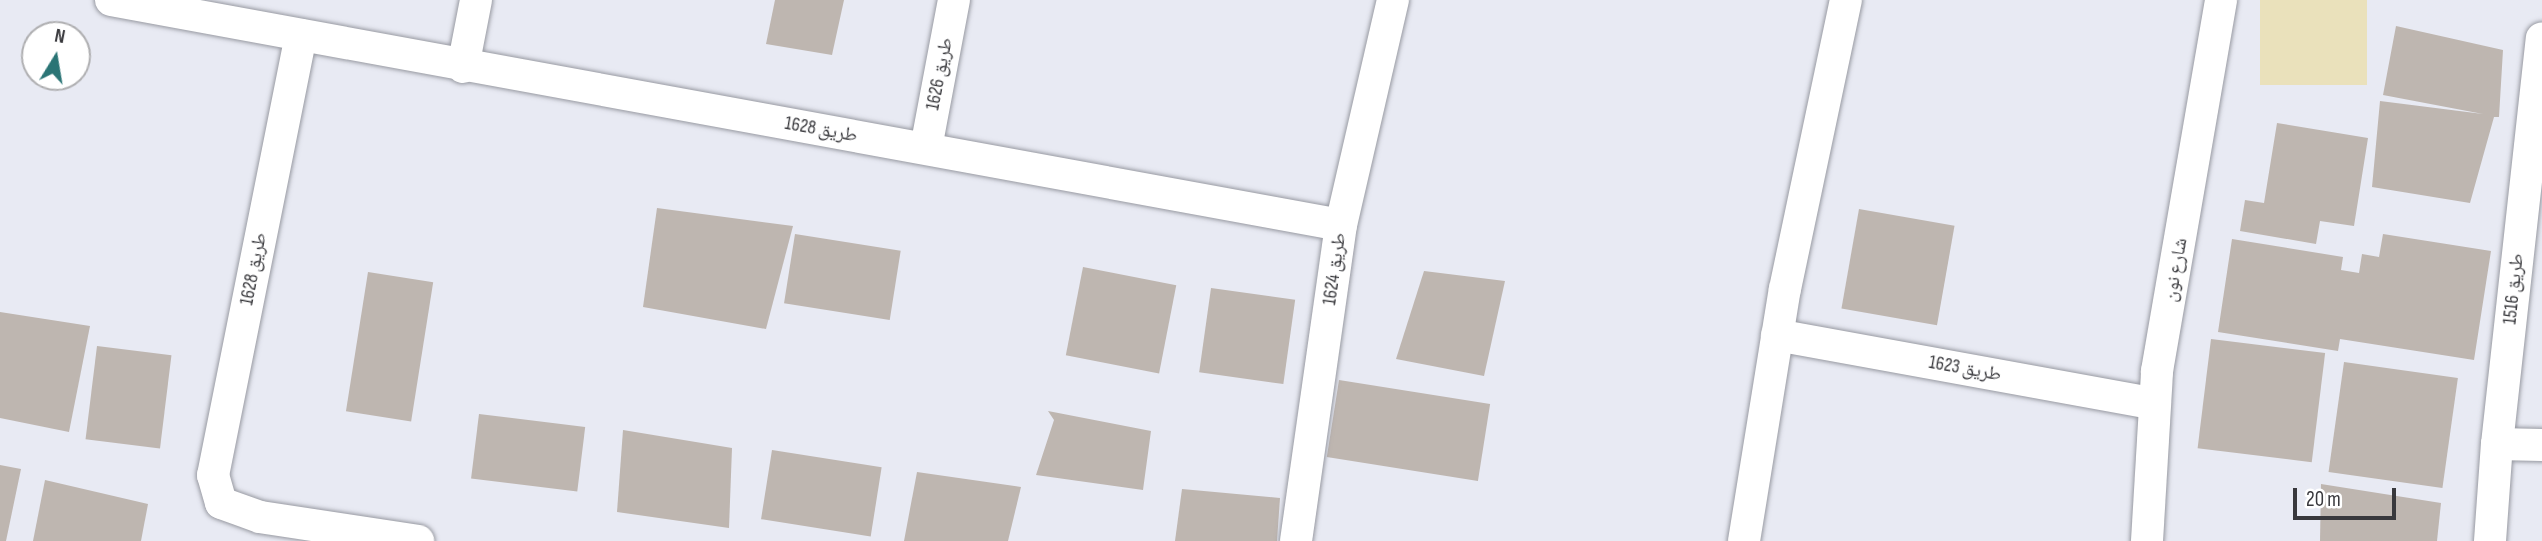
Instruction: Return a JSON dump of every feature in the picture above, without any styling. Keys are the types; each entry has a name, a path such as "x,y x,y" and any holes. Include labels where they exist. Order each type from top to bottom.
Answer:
{"street":[{"name":"طريق 1628","path":"111,0 1341,225"},
{"path":"463,66 476,0"},
{"name":"طريق 1626","path":"926,148 954,0"},
{"name":"طريق 1624","path":"1296,541 1341,225 1393,0"},
{"path":"1744,541 1777,335 1846,0"},
{"name":"شارع نون","path":"2147,541 2153,403 2221,0"},
{"name":"طريق 1628","path":"302,34 213,475 221,503 260,517 418,541"},
{"name":"طريق 1516","path":"2490,541 2497,444 2542,38"},
{"name":"طريق 1623","path":"1777,335 2153,403"},
{"path":"2497,444 2542,445"}],"sand":[{"path":"2260,0 2367,0 2367,85 2260,85"}],"building":[{"path":"775,0 844,0 832,55 766,44"},
{"path":"2396,26 2503,50 2499,117 2494,117 2470,203 2372,187 2380,101 2483,114 2383,95"},
{"path":"2277,123 2368,138 2354,226 2320,221 2316,244 2240,231 2245,200 2264,203"},
{"path":"657,208 793,226 766,329 643,307"},
{"path":"1859,209 1955,226 1937,325 1841,308"},
{"path":"795,234 901,251 890,320 784,303"},
{"path":"2383,234 2491,251 2474,360 2340,339 2338,351 2218,332 2232,239 2343,257 2341,270 2359,273 2362,254 2379,257"},
{"path":"1083,267 1176,285 1159,373 1066,355"},
{"path":"1424,271 1505,281 1484,376 1396,359"},
{"path":"368,272 433,282 411,422 346,411"},
{"path":"1211,288 1295,300 1283,384 1199,372"},
{"path":"0,312 90,326 69,432 0,418"},
{"path":"2211,339 2325,353 2312,462 2198,448"},
{"path":"97,346 171,355 160,448 86,439"},
{"path":"2344,362 2458,378 2442,488 2329,472"},
{"path":"1339,380 1490,404 1478,481 1327,457"},
{"path":"1048,411 1151,431 1143,490 1036,475 1054,420"},
{"path":"479,414 585,427 577,492 471,479"},
{"path":"623,430 732,448 729,528 617,512"},
{"path":"772,450 882,467 871,537 761,519"},
{"path":"0,465 21,469 6,541 0,541"},
{"path":"917,472 1021,487 1008,541 904,541"},
{"path":"45,480 148,504 141,541 33,541"},
{"path":"2321,484 2441,503 2437,541 2320,541"},
{"path":"1182,489 1280,498 1277,541 1175,541"}]}
